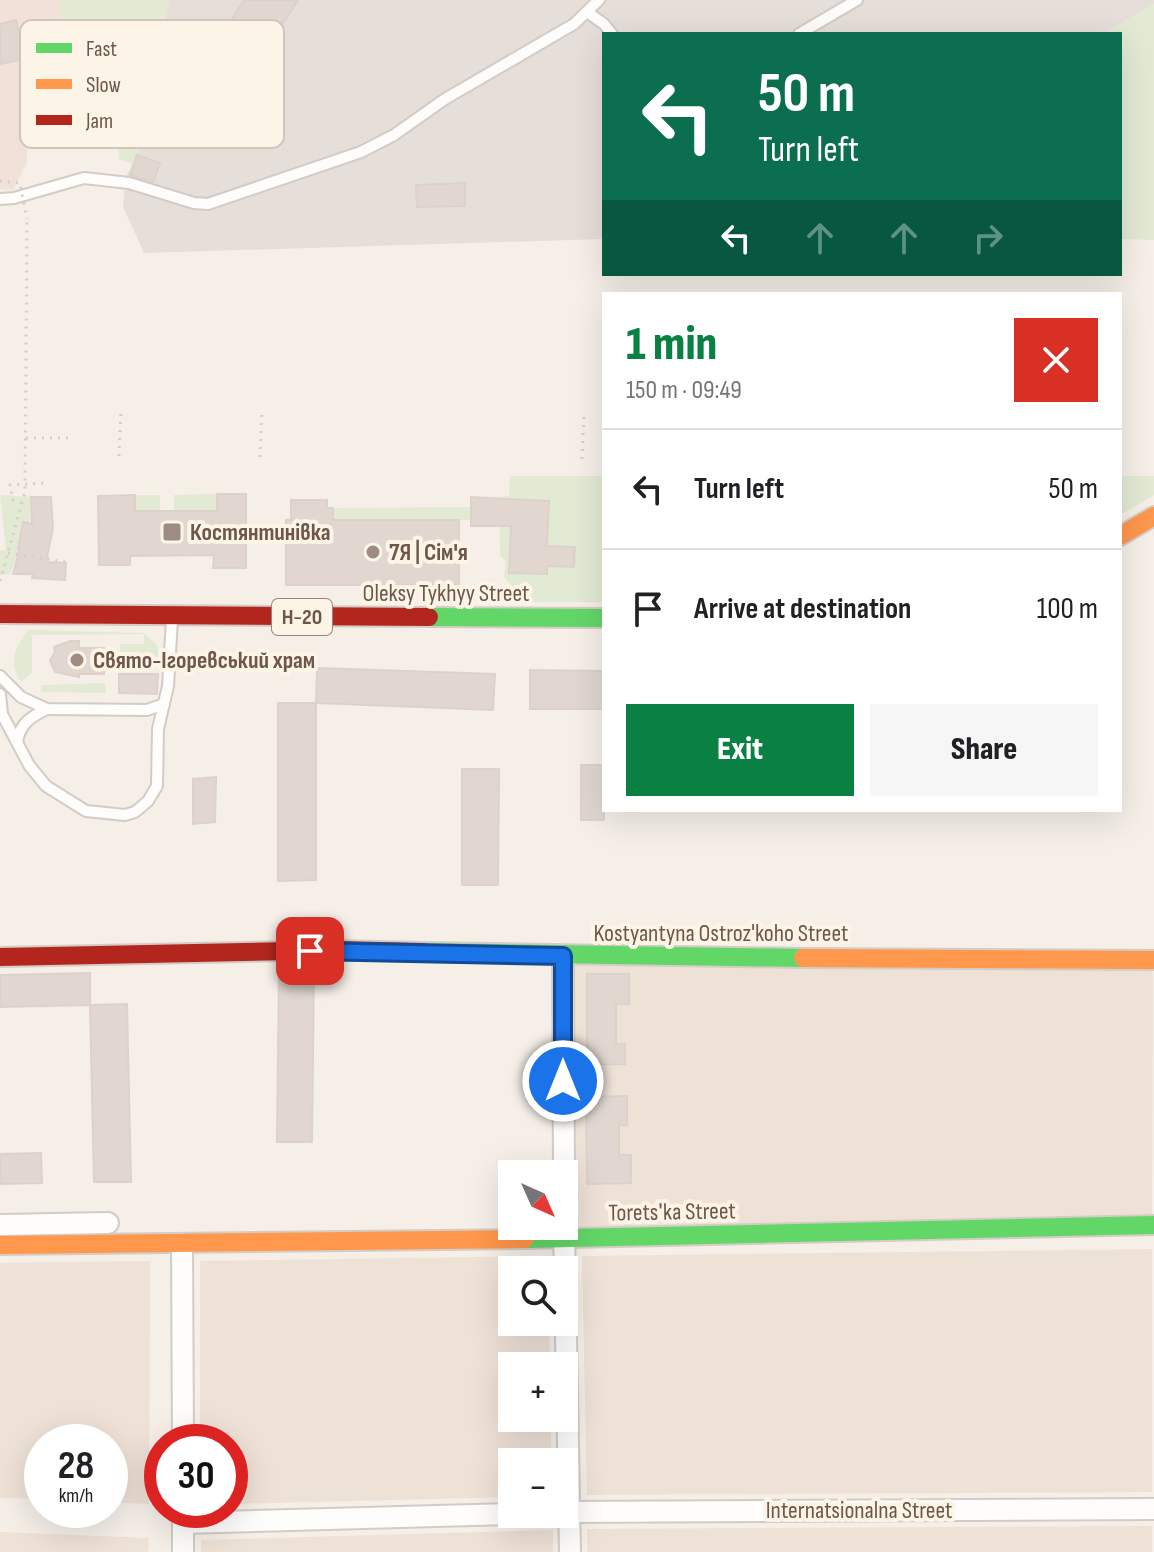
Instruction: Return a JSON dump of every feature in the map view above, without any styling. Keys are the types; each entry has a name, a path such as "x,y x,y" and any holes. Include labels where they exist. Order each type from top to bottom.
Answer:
{"street":[{"path":"1122,535 1154,516"},
{"name":"Oleksy Tykhyy Street","path":"0,614 602,618"},
{"name":"Kostyantyna Ostroz'koho Street","path":"0,957 338,950 563,956 1154,960"},
{"path":"563,956 564,1160"},
{"path":"0,1225 108,1223"},
{"name":"Toretsʹka Street","path":"578,1232 1154,1225"},
{"name":"Toretsʹka Street","path":"0,1245 182,1244 498,1234"},
{"path":"564,1240 566,1448"},
{"path":"182,1244 183,1424"},
{"name":"Internatsionalna Street","path":"578,1512 1154,1509"},
{"path":"248,1516 498,1514"},
{"path":"183,1528 183,1552"},
{"path":"568,1528 570,1552"}],"lane":[{"path":"0,199 14,198 84,178 129,183 194,203 208,204 361,152 394,135 445,99 574,24 599,0"},
{"path":"802,32 857,0"},
{"path":"587,12 610,32"},
{"path":"0,694 2,714 46,786 86,811 125,815 135,812 148,801 157,786 158,729 168,686 173,617"},
{"path":"0,676 21,697 47,709 147,710 164,704"},
{"path":"17,742 19,730 30,717 47,709"}],"path":[{"path":"0,181 20,183 27,219 25,492 0,581"},
{"path":"119,456 121,410"},
{"path":"260,457 262,411"},
{"path":"582,459 584,413"},
{"path":"26,438 70,438"},
{"path":"22,503 13,500 10,485 46,483"},
{"path":"8,553 67,562"}],"shaded area":[{"path":"0,0 59,0 60,20 20,20 20,148 28,148 27,163 13,190 0,189"},
{"path":"169,0 1154,0 1154,4 1106,32 602,32 602,239 144,253 123,207 126,177 138,148 284,148 284,20 165,20"},
{"path":"568,963 1153,968 1152,1214 578,1227 578,1160 572,1160"},
{"path":"1152,1249 1152,1492 587,1495 582,1256"},
{"path":"498,1257 498,1336 549,1336 550,1352 498,1352 498,1432 551,1432 551,1448 498,1448 498,1497 248,1504 248,1424 200,1424 200,1261"},
{"path":"150,1261 149,1424 144,1424 144,1504 128,1503 128,1424 24,1424 24,1499 0,1498 0,1263"},
{"path":"1152,1526 1152,1552 587,1552 587,1529"},
{"path":"553,1530 553,1552 201,1552 201,1540"},
{"path":"0,1532 149,1538 148,1552 0,1552"}],"green space":[{"path":"59,0 169,0 165,20 60,20"},
{"path":"1154,4 1154,240 1122,239 1122,32 1106,32"},
{"path":"118,148 138,148 132,164 119,159"},
{"path":"510,476 602,476 602,602 524,602 504,577 506,561 500,556 499,497 509,496"},
{"path":"1122,476 1154,476 1154,495 1122,514"},
{"path":"217,494 217,511 174,511 174,495"},
{"path":"0,495 31,497 30,524 23,522 18,549 33,553 33,562 16,558 10,574 0,575 0,551 6,550"},
{"path":"135,495 160,495 160,511 135,511"},
{"path":"471,507 475,520 291,520 291,517 333,517 333,508"},
{"path":"28,630 144,633 157,645 159,657 120,658 120,644 144,644 144,634 32,635 32,673 21,682 14,662"},
{"path":"105,683 106,693 41,692 42,685"}],"building":[{"path":"244,0 298,0 284,22 231,20"},
{"path":"16,20 20,60 0,64 0,24"},
{"path":"137,155 160,163 153,182 130,175"},
{"path":"465,183 465,206 417,207 416,185"},
{"path":"217,494 246,494 246,568 213,568 214,555 130,556 130,565 99,565 98,496 135,495 135,511 217,511"},
{"path":"31,497 51,497 53,528 46,562 66,563 65,580 13,574 23,522 32,524"},
{"path":"471,497 549,501 547,546 575,547 574,567 547,566 547,574 509,573 511,526 471,526"},
{"path":"291,500 327,500 327,508 333,508 333,520 459,520 459,585 286,585 286,520 291,520"},
{"name":"Свято-Ігоревський храм","path":"79,641 79,648 104,648 104,674 79,674 79,677 55,672 50,660 55,652 54,647"},
{"path":"317,668 495,674 493,710 316,703"},
{"path":"530,670 602,671 602,709 530,709"},
{"path":"119,674 158,674 157,694 119,693"},
{"path":"278,703 316,703 316,880 278,881"},
{"path":"581,765 602,765 604,820 581,820"},
{"path":"462,769 499,769 498,885 462,885"},
{"path":"216,777 215,822 193,824 193,779"},
{"path":"314,968 312,1142 277,1142 279,969"},
{"path":"90,973 90,1005 0,1007 0,975"},
{"path":"587,974 629,974 629,1004 616,1004 616,1044 625,1044 625,1064 587,1065"},
{"path":"127,1004 131,1182 94,1182 90,1005"},
{"path":"627,1096 627,1125 619,1125 619,1155 631,1155 631,1183 587,1184 586,1097"},
{"path":"41,1153 42,1183 0,1184 0,1154"}],"traffic: fast":[{"path":"429,617 602,618"},
{"path":"423,952 803,958"},
{"path":"578,1238 1154,1225"}],"traffic: slow":[{"path":"1122,535 1154,516"},
{"path":"803,958 1154,960"},
{"path":"0,1245 498,1239"}],"traffic: jam":[{"path":"0,614 429,617"},
{"path":"0,957 338,950 423,952"}],"place":[{"name":"Костянтинівка","path":"172,532"},
{"name":"7Я | Сім'я","path":"373,552"},
{"name":"Свято-Ігоревський храм","path":"77,660"}],"route":[{"path":"310,951 563,956 563,1081"}]}
